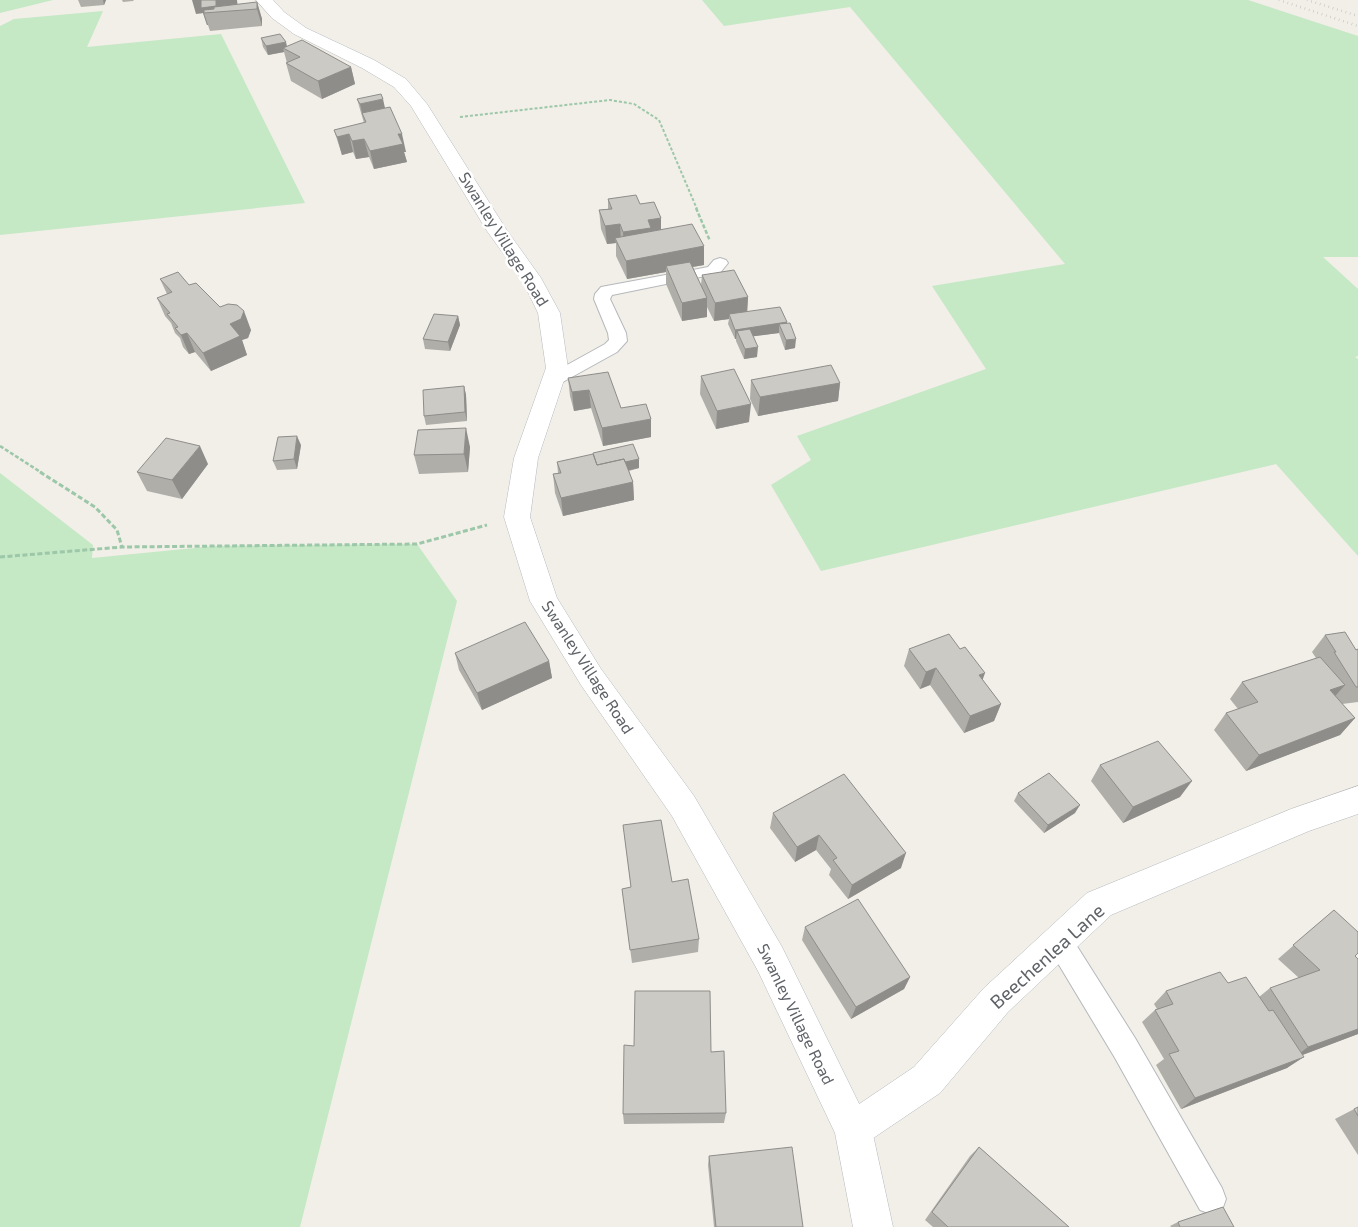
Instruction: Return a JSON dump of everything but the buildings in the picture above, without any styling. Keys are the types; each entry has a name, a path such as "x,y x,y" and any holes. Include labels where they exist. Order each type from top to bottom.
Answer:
{"street":[{"name":"Swanley Village Road","path":"264,0 278,15 300,31 400,82 429,121 497,231 531,278 550,313 557,368 555,379 526,458 517,517 544,602 591,677 683,806 770,959 853,1130 873,1227"},
{"name":"Beechenlea Lane","path":"853,1130 927,1080 996,1000 1100,904 1302,819 1358,800"}],"lane":[{"path":"555,379 611,348 618,341 617,333 602,299 603,294 608,291 699,274 714,270 720,263"},
{"path":"1059,941 1125,1048 1211,1199"}],"path":[{"path":"429,121 610,100 634,104 659,120 720,263"},
{"path":"0,446 95,507 117,530 122,547"},
{"path":"0,557 122,547 418,544 517,517"}],"green space":[{"path":"0,0 53,0 0,13"},
{"path":"702,0 1248,0 1358,36 1358,257 1323,257 1358,289 1358,356 1355,357 1358,359 1358,556 1276,464 821,571 771,485 811,460 797,436 986,369 932,286 1065,264 850,7 724,26"},
{"path":"103,11 87,47 221,34 305,203 0,235 0,26 14,19"},
{"path":"0,473 93,545 92,558 215,546 417,544 457,601 300,1227 0,1227"}],"railway":[{"path":"1279,0 1358,26"},
{"path":"1307,0 1358,16"}]}
